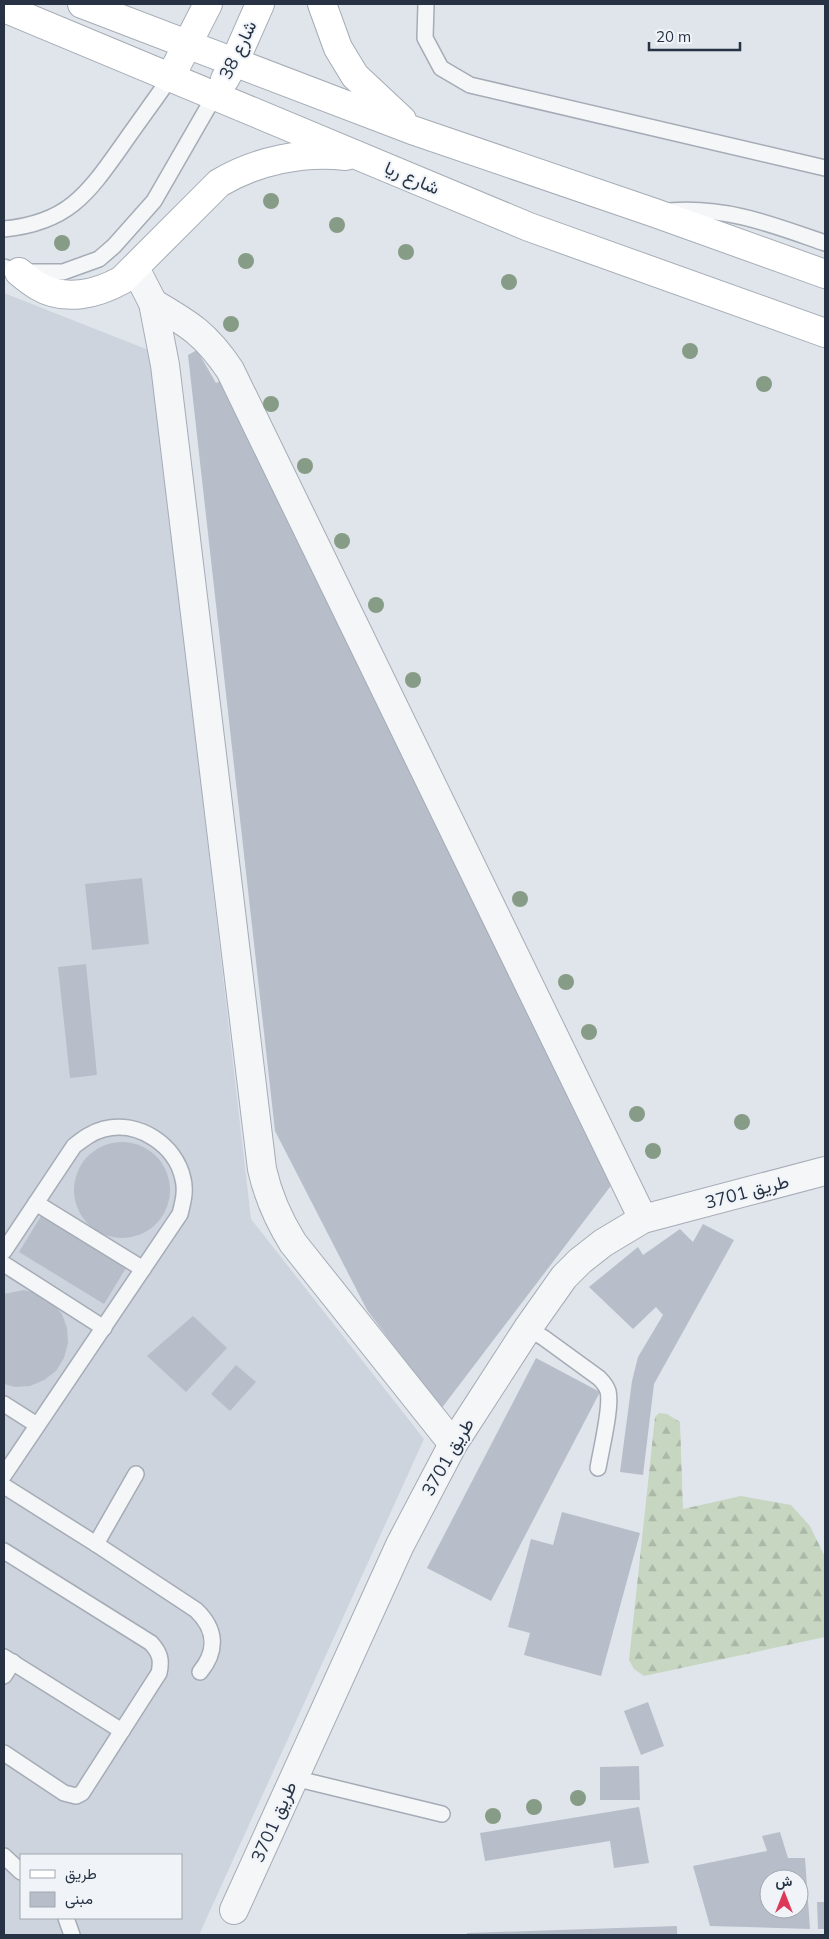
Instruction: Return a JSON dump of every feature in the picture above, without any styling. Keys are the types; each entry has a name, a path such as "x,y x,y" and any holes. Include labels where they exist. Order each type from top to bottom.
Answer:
{"main road":[{"path":"82,4 189,43 234,63 412,130 655,213 825,274"},
{"path":"170,78 208,4"},
{"name":"شارع 38","path":"215,95 234,63 260,4"},
{"path":"322,4 338,48 354,76 412,130"},
{"name":"شارع ريا","path":"4,8 529,227 825,333"},
{"path":"11,269 38,286 54,293 68,295 95,292 108,288 122,280 135,268 219,183 237,172 282,159 338,155 366,158"}],"street":[{"path":"135,268 153,303 165,365 261,1159 266,1187 281,1224 293,1242 453,1444"},
{"path":"153,303 186,322 206,338 230,370 642,1219"},
{"name":"طريق 3701","path":"234,1910 400,1545 453,1444 528,1328 564,1277 580,1261 603,1243 642,1219 825,1171"}],"lane":[{"path":"426,4 424,38 441,68 470,85 825,168"},
{"path":"4,229 25,227 48,220 69,208 88,192 170,78"},
{"path":"11,269 63,272 99,258 114,246 154,201 215,95"},
{"path":"655,213 682,210 736,214 825,243"},
{"path":"4,1251 74,1146 88,1136 104,1129 122,1127 139,1130 155,1138 168,1149 178,1164 183,1180 184,1197 180,1214 4,1475"},
{"path":"36,1203 143,1269"},
{"path":"4,1264 104,1328"},
{"path":"528,1328 599,1378 608,1390 608,1404 598,1468"},
{"path":"4,1404 38,1426"},
{"path":"96,1544 136,1474"},
{"path":"4,1486 196,1610 205,1619 211,1630 212,1643 209,1659 200,1672"},
{"path":"4,1551 151,1643 161,1657 159,1673 86,1788 76,1796 64,1793 4,1753"},
{"path":"4,1676 8,1659 122,1731"},
{"path":"294,1778 442,1814"},
{"path":"4,1856 20,1871"},
{"path":"66,1919 72,1935"}],"shaded area":[{"path":"4,293 151,351 251,1219 424,1439 199,1935 4,1935"}],"green space":[{"path":"659,1413 667,1414 680,1422 683,1509 741,1496 791,1505 810,1526 825,1557 825,1637 644,1676 634,1669 629,1660 655,1417"}],"building":[{"path":"197,350 216,383 227,378 613,1183 441,1409 367,1310 275,1131 188,355"},
{"path":"142,878 149,944 92,950 85,884"},
{"path":"86,964 97,1075 70,1078 58,967"},
{"path":"122,1142 140,1146 156,1156 166,1172 170,1190 166,1208 156,1224 140,1234 122,1238 104,1234 88,1224 78,1208 74,1190 78,1172 88,1156 104,1146"},
{"path":"41,1216 126,1268 104,1304 19,1252"},
{"path":"703,1224 734,1240 654,1384 643,1475 620,1472 632,1381 638,1357 663,1315 656,1307 633,1329 589,1287 638,1247 643,1255 680,1229 693,1242"},
{"path":"24,1290 39,1294 52,1303 62,1314 67,1328 68,1343 64,1358 56,1371 44,1380 30,1386 15,1387 4,1384 4,1294"},
{"path":"193,1316 227,1348 186,1392 147,1356"},
{"path":"536,1358 600,1392 491,1601 427,1568"},
{"path":"236,1365 256,1382 230,1411 211,1394"},
{"path":"562,1512 640,1533 601,1676 524,1655 530,1633 508,1627 531,1539 553,1545"},
{"path":"648,1702 664,1746 641,1755 624,1711"},
{"path":"639,1766 640,1800 600,1800 600,1767"},
{"path":"639,1807 649,1863 614,1868 610,1841 485,1861 480,1833"},
{"path":"780,1832 788,1858 805,1858 806,1869 759,1869 759,1919 809,1919 809,1915 810,1929 710,1926 693,1866 767,1851 762,1836"},
{"path":"817,1902 825,1902 825,1929 818,1929"},
{"path":"677,1926 677,1935 467,1935 467,1933"}]}
